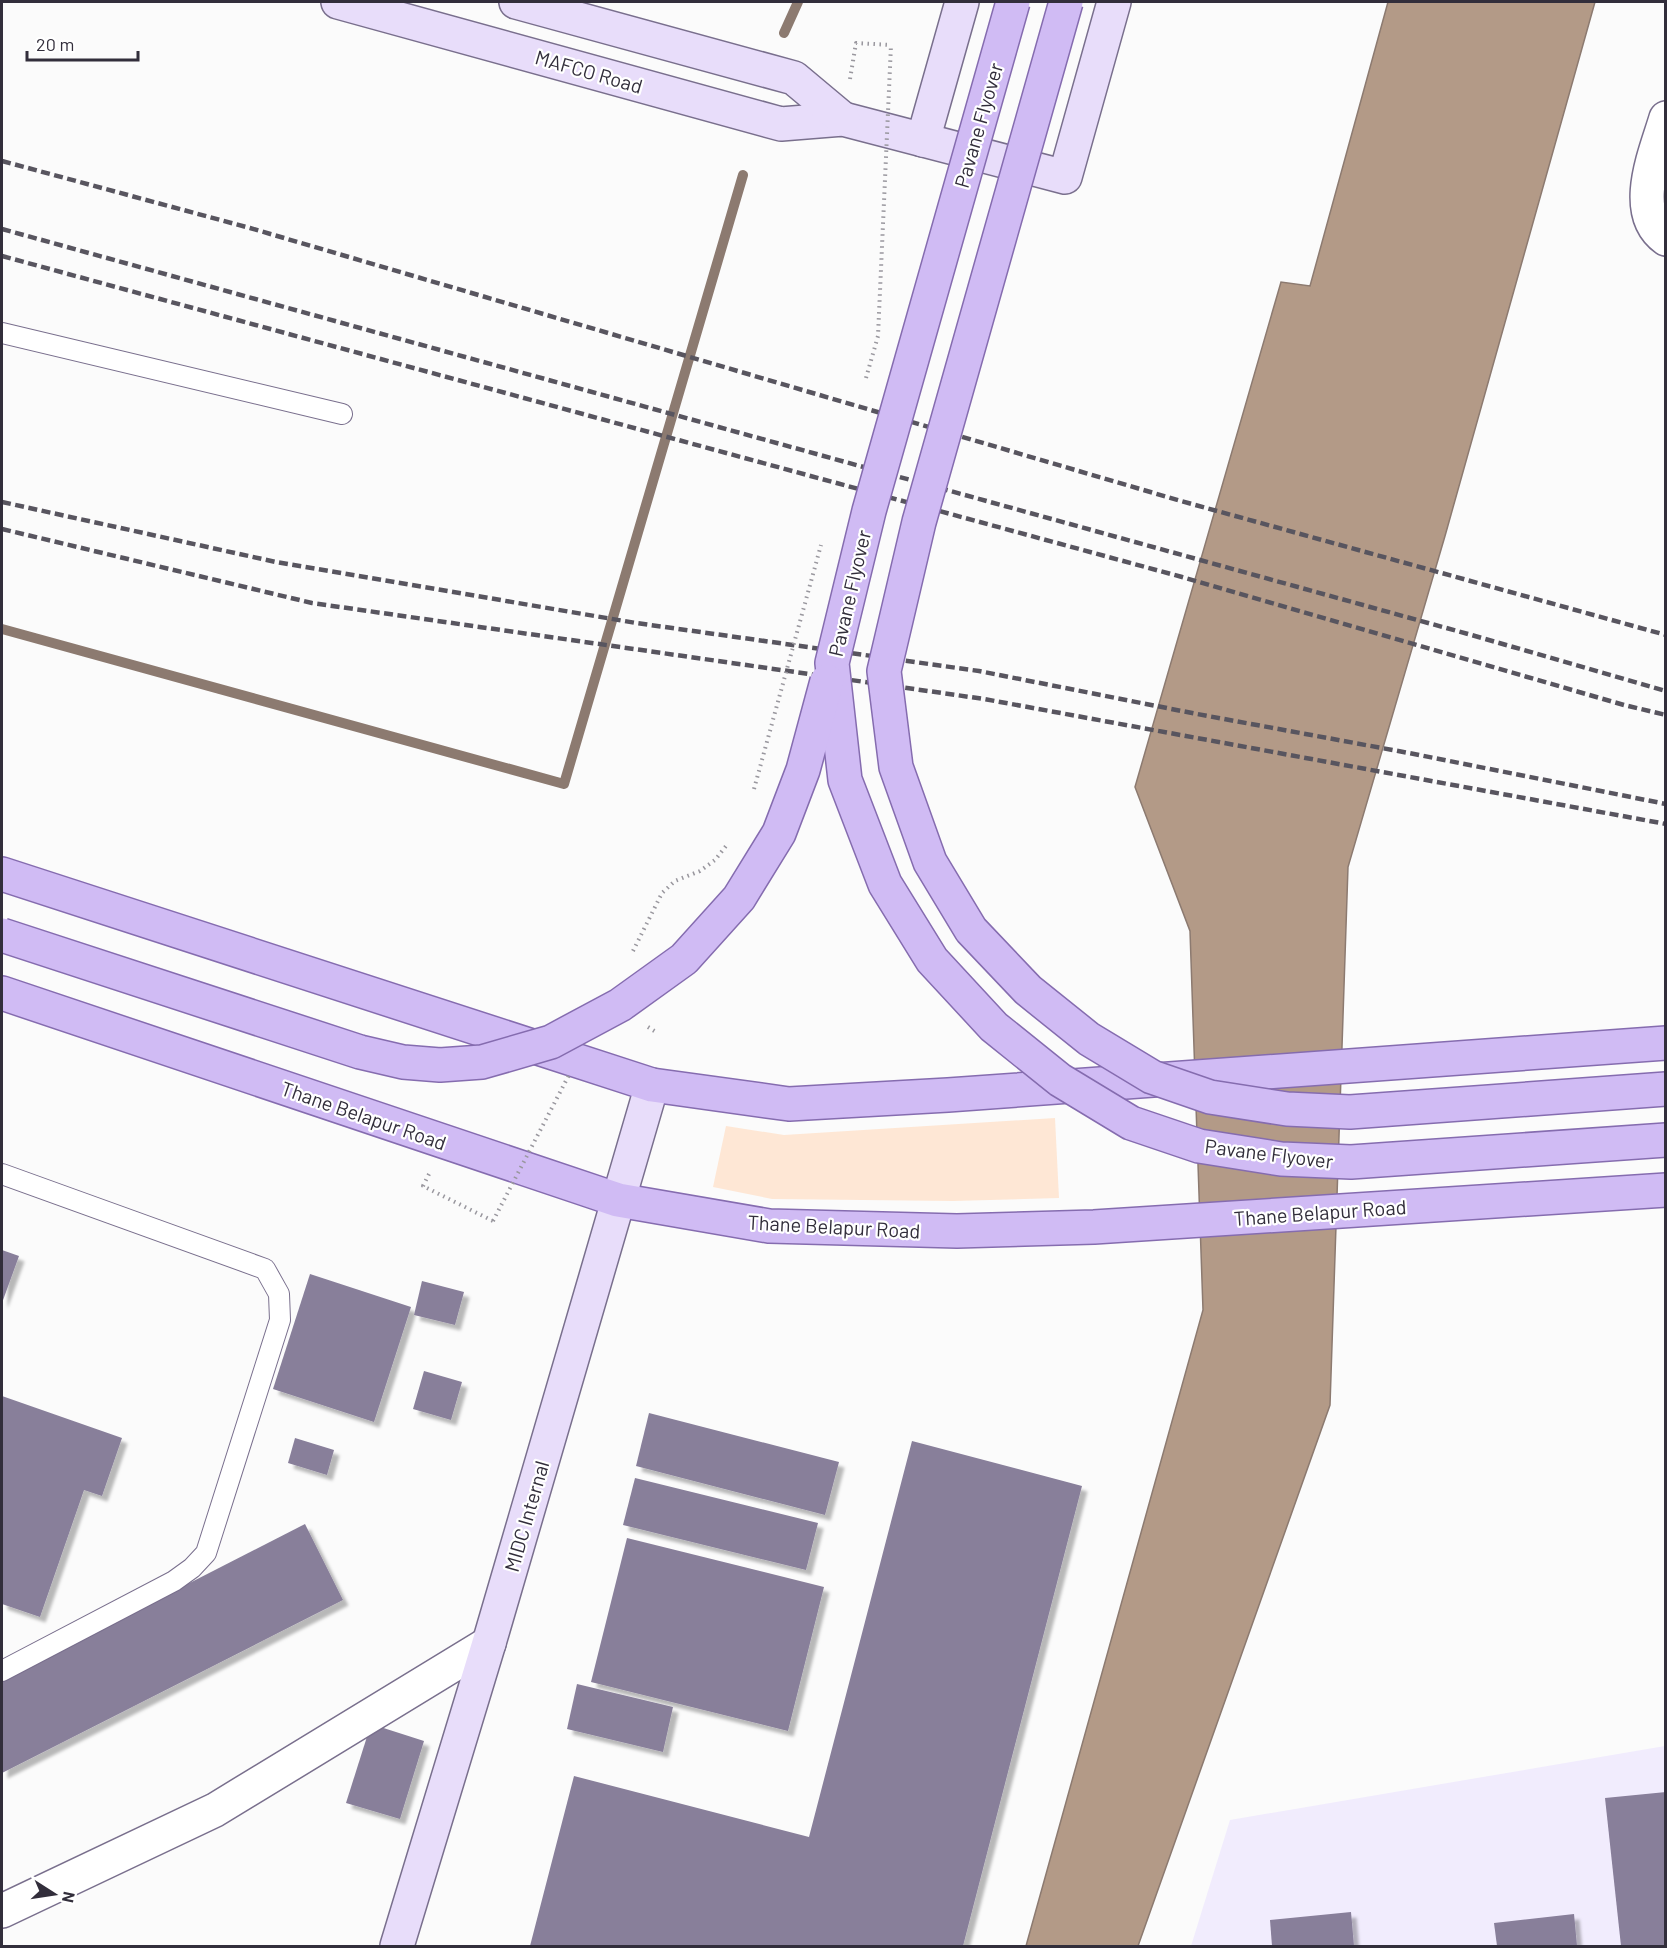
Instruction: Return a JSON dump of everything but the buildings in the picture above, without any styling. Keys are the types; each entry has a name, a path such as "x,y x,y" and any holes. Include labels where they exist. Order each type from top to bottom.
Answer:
{"main road":[{"name":"MAFCO Road","path":"338,2 781,124 843,119 1065,177 1114,2"},
{"path":"923,140 962,2"},
{"name":"Pavane Flyover","path":"1013,2 869,511 832,663 845,780 885,884 932,960 994,1027 1060,1080 1131,1123 1199,1146 1281,1159 1351,1162 1665,1140"},
{"path":"1066,2 919,522 884,671 896,767 930,862 971,930 1028,990 1089,1039 1152,1077 1210,1097 1287,1109 1350,1112 1665,1089"},
{"name":"MAFCO Road","path":"525,3 794,78 843,119"},
{"path":"2,934 360,1052 403,1062 440,1065 482,1062 551,1042 620,1005 684,959 739,898 779,833 802,770 832,663"},
{"path":"2,874 652,1085 789,1104 948,1095 1665,1043"},
{"name":"Thane Belapur Road","path":"2,993 618,1200 769,1226 957,1231 1094,1227 1665,1190"},
{"name":"MIDC Internal","path":"397,1947 489,1643 652,1085"}],"street":[{"path":"1665,118 1646,198 1648,213 1653,225 1665,239"},
{"path":"2,1911 214,1810 489,1643"}],"lane":[{"path":"2,333 342,414"},
{"path":"2,1174 265,1269 279,1294 280,1320 206,1553 192,1569 174,1581 2,1671"}],"path":[{"path":"856,44 891,45 878,336 866,381"},
{"path":"754,790 822,540"},
{"path":"631,954 663,893 675,881 700,872 715,860 732,839"},
{"path":"423,1186 493,1221 573,1067"}],"shaded area":[{"path":"1388,2 1595,2 1445,536 1348,867 1330,1405 1138,1946 1026,1946 1203,1310 1190,931 1135,787 1281,282 1310,286"},
{"path":"1055,1118 1059,1198 953,1201 772,1199 713,1187 726,1126 784,1135"},
{"path":"1665,1746 1665,1946 1191,1946 1230,1820"}],"waterway":[{"path":"784,33 798,2"},
{"path":"2,629 564,784 743,175"}],"railway":[{"path":"2,161 250,228 1181,501 1666,635"},
{"path":"2,229 1468,634 1666,691"},
{"path":"2,256 1182,577 1624,705 1666,715"},
{"path":"2,502 276,562 636,623 979,671 1666,804"},
{"path":"2,529 312,603 984,699 1666,824"}]}
